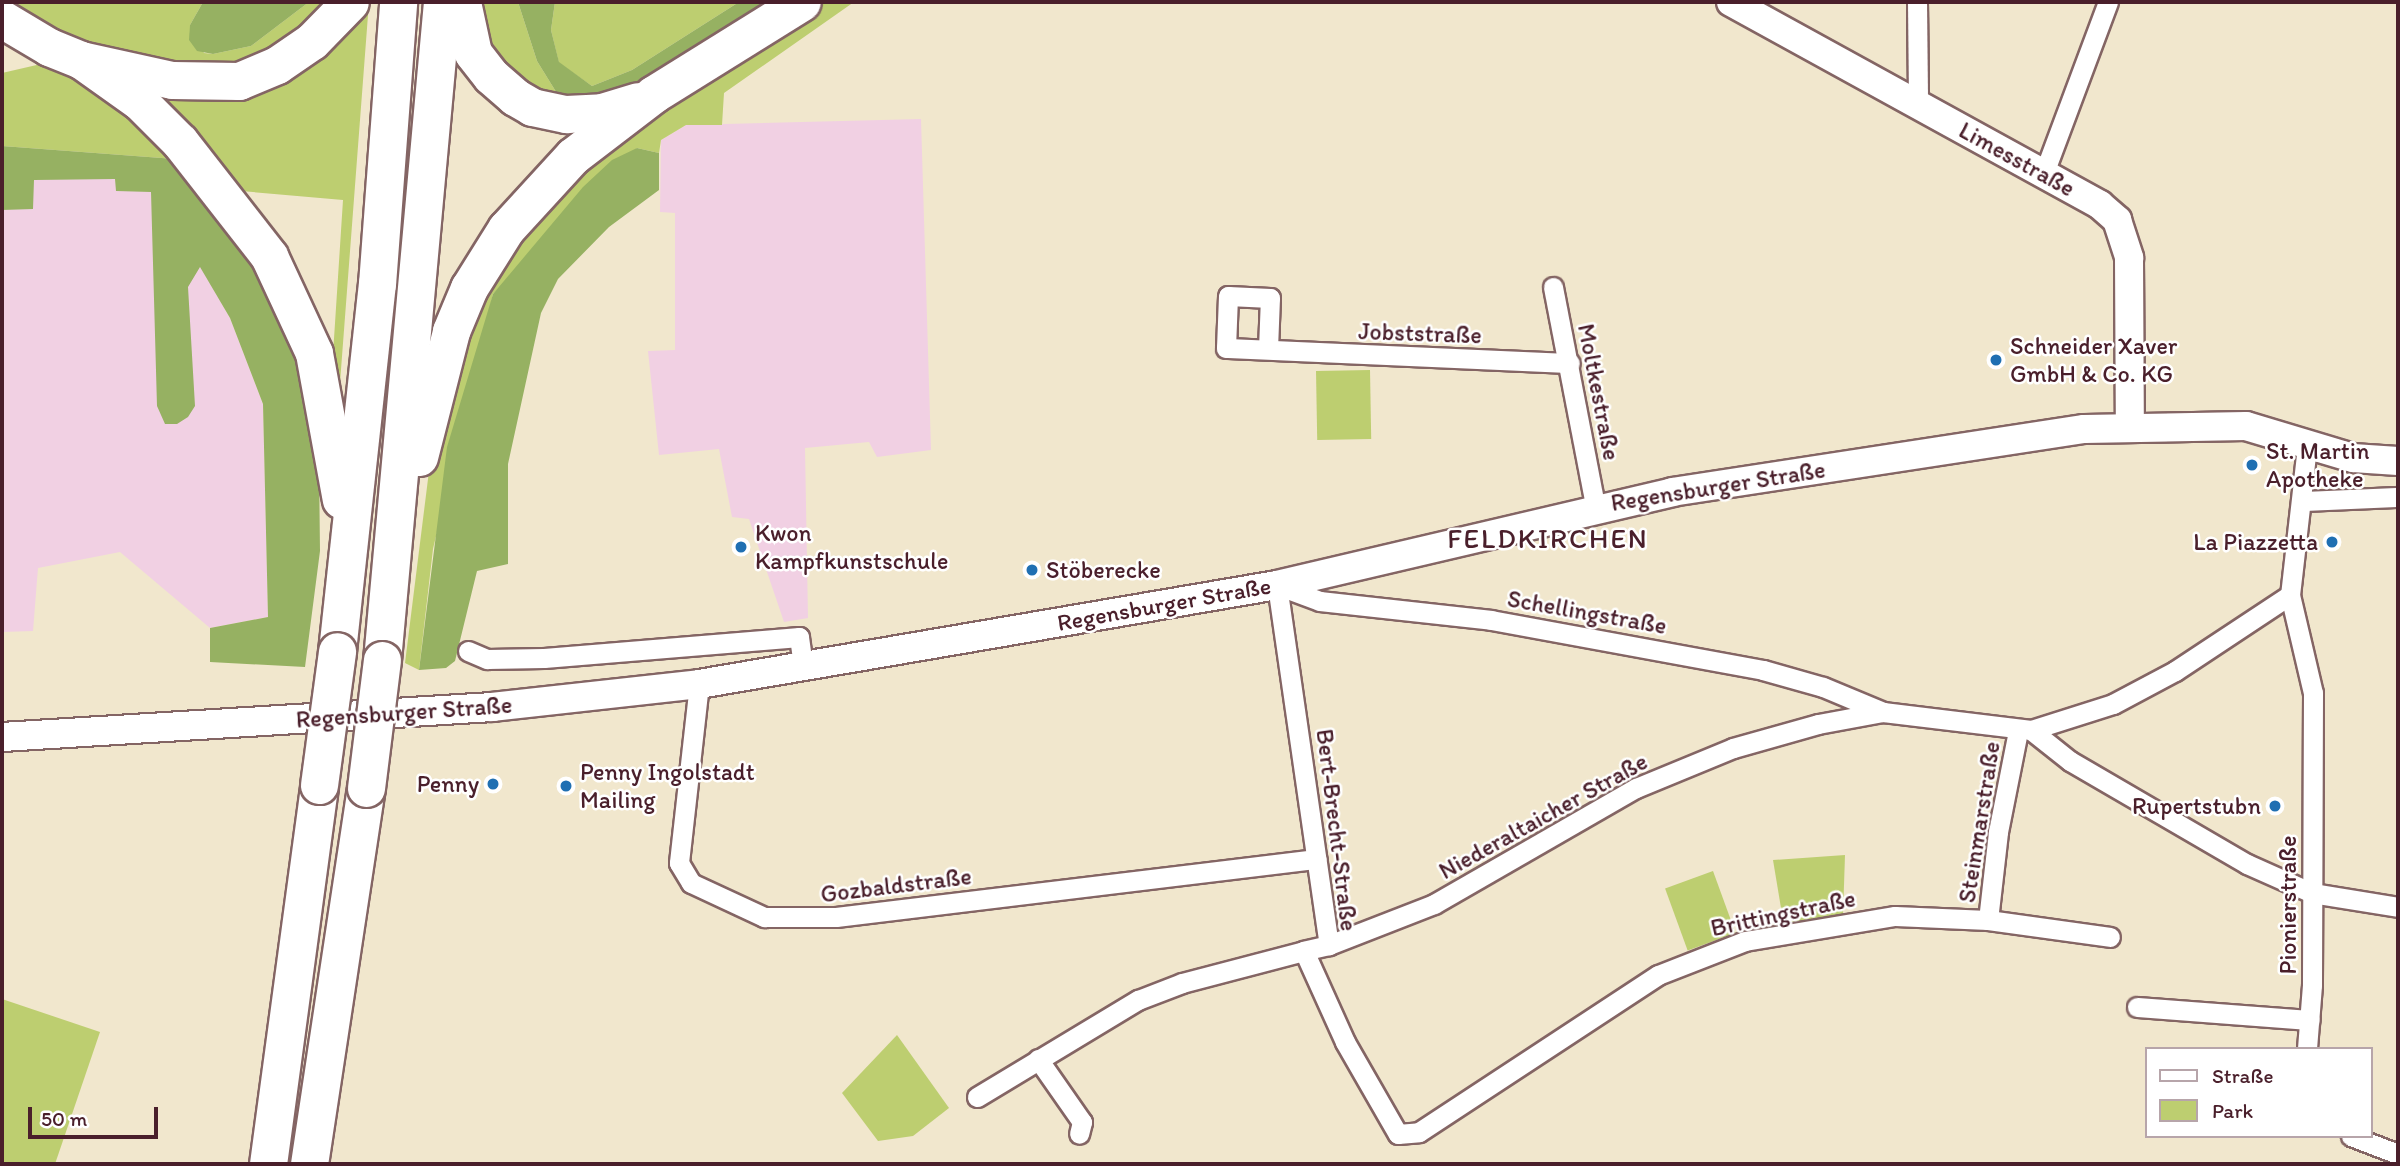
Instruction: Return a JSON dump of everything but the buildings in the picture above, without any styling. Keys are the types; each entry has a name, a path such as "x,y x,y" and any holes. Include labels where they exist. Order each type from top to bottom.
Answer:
{"highway":[{"path":"2,19 49,47 81,60 172,80 239,81 277,65 312,41 350,2"},
{"path":"268,1164 349,547 377,284 398,2"},
{"path":"309,1164 366,788 382,660 396,534 442,2"},
{"path":"396,534 410,474 451,2"},
{"path":"463,2 473,53 491,76 532,107 578,114 621,108 654,94"},
{"path":"410,474 424,446 451,331 489,253 573,156 654,94 802,2"},
{"path":"81,60 139,101 180,142 269,256 314,353 349,547"}],"street":[{"name":"Limesstraße","path":"1731,2 2100,205 2124,232 2129,258 2130,427"},
{"path":"1917,2 1918,105"},
{"path":"2044,173 2108,2"},
{"name":"Moltkestraße","path":"1553,287 1570,363 1595,506"},
{"name":"Jobststraße","path":"1268,349 1570,363"},
{"name":"Regensburger Straße","path":"2,737 492,707 699,684 1277,585 1595,506 1937,450 2130,427 2246,426 2353,458 2398,461"},
{"path":"2290,596 2307,446"},
{"path":"2302,501 2398,497"},
{"name":"Schellingstraße","path":"1277,585 1320,601 1491,620 1651,647 1824,687 1883,712"},
{"name":"Bert-Brecht-Straße","path":"1277,585 1329,945 1304,951 1345,1042 1393,1128"},
{"name":"Niederaltaicher Straße","path":"1329,945 1434,904 1636,788 1732,748 1818,724 1883,712 2024,731 2113,704 2175,671 2290,596"},
{"name":"Pionierstraße","path":"2290,596 2313,693 2310,1020 2307,1047"},
{"name":"Regensburger Straße","path":"468,651 487,659 544,658 799,637 803,666"},
{"name":"Gozbaldstraße","path":"699,684 679,863 691,883 764,916 808,920 1317,859"},
{"path":"1818,724 1824,687"},
{"path":"2024,731 2164,818 2247,864 2312,893 2398,907"},
{"name":"Steinmarstraße","path":"1988,920 1998,832 2024,731"},
{"name":"Brittingstraße","path":"1393,1128 1405,1136 1419,1132 1658,975 1711,952 1803,929 1895,916 1988,920 2110,937"},
{"path":"977,1097 1091,1024 1182,982 1304,951"},
{"path":"2137,1007 2310,1020"},
{"path":"1038,1059 1082,1122 1079,1134"},
{"path":"2356,1138 2398,1154"}],"shaded area":[{"path":"921,119 931,450 877,457 869,442 805,448 808,618 784,622 749,519 732,517 719,449 659,455 648,351 675,350 675,213 660,212 661,140 686,125"},
{"path":"2,156 151,181 230,318 263,404 268,617 210,628 120,552 38,568 33,631 2,632"}],"green space":[{"path":"5,2 203,2 190,25 204,53 213,54 251,46 309,2 337,2 286,48 211,72 82,44"},
{"path":"203,2 309,2 251,46 213,54 197,51 189,40 190,25"},
{"path":"359,2 369,2 337,422 333,354 343,200 229,190 126,79 216,91"},
{"path":"475,2 518,2 537,61 558,95 554,101 489,57"},
{"path":"518,2 555,2 551,30 559,62 592,86 632,70 739,2 774,3 608,101 558,95 537,61"},
{"path":"555,2 739,2 632,70 592,86 559,63 551,30"},
{"path":"815,2 854,2 724,93 722,125 686,125 661,140 659,153 637,148 493,294 433,549 419,670 405,663 436,415 470,305 552,186"},
{"path":"41,64 94,82 175,159 2,146 2,73"},
{"path":"2,146 175,159 260,265 288,328 307,390 319,463 320,551 305,667 210,662 210,628 268,617 263,404 230,318 200,267 188,287 195,406 188,417 177,424 165,424 157,406 151,192 116,191 115,179 34,180 33,209 2,210"},
{"path":"637,148 659,153 659,190 609,227 558,279 541,313 508,464 508,564 477,571 455,661 446,668 419,670 447,447 493,294 583,187 612,160"},
{"path":"1370,370 1371,439 1317,440 1316,371"},
{"path":"1845,855 1843,915 1784,926 1773,860"},
{"path":"1713,871 1736,933 1688,950 1665,888"},
{"path":"2,999 100,1032 55,1164 2,1164"},
{"path":"897,1035 949,1108 913,1136 878,1141 842,1093"}],"place":[{"name":"Schneider Xaver GmbH & Co. KG","path":"1996,360"},
{"name":"St. Martin Apotheke","path":"2252,465"},
{"name":"La Piazzetta","path":"2332,542"},
{"name":"Kwon Kampfkunstschule","path":"741,547"},
{"name":"Stöberecke","path":"1032,570"},
{"name":"Penny","path":"493,784"},
{"name":"Penny Ingolstadt Mailing","path":"566,786"},
{"name":"Rupertstubn","path":"2275,806"}],"district":[{"name":"FELDKIRCHEN","path":"1548,538"}]}
